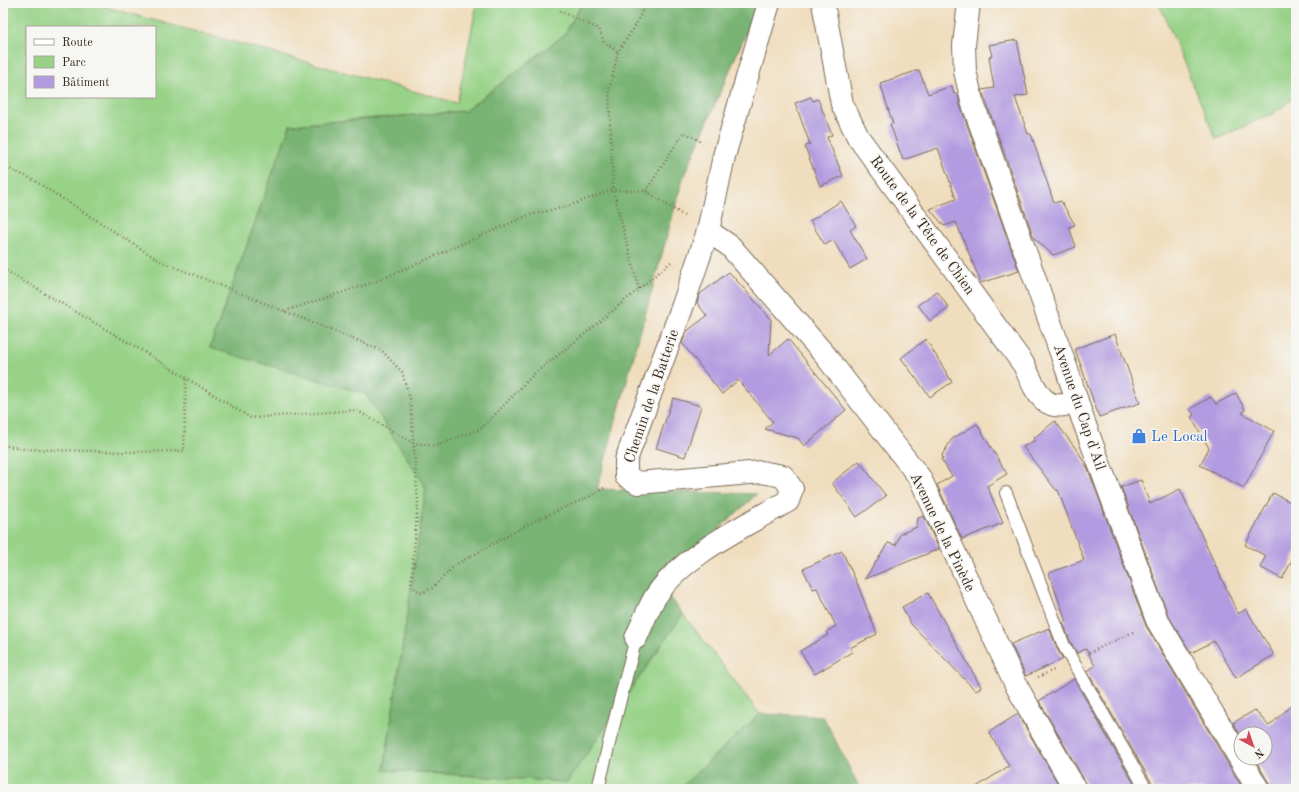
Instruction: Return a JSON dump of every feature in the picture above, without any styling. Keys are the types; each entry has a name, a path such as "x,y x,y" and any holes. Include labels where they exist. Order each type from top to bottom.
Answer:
{"street":[{"name":"Chemin de la Batterie","path":"636,638 654,599 667,582 697,554 788,501 792,489 783,476 761,472 638,484 626,476 626,460 683,305 708,231 724,156 769,3"},
{"name":"Route de la Tête de Chien","path":"823,3 842,104 858,137 1024,365 1035,389 1041,398 1050,404 1060,406 1077,401"},
{"name":"Avenue du Cap d'Ail","path":"969,3 964,44 965,71 972,101 1077,401 1157,620 1258,789"},
{"name":"Avenue de la Pinède","path":"708,231 730,246 820,349 920,478 1017,687 1075,789"}],"lane":[{"path":"1006,493 1064,646 1146,789"},
{"path":"598,789 636,638"}],"path":[{"path":"639,289 613,190 609,92 618,52 635,26 646,3"},
{"path":"560,11 599,29 604,42 618,52"},
{"path":"646,191 684,132"},
{"path":"3,166 32,179 160,261 381,350 402,372 410,398 418,501 411,586 422,593 432,588 455,565 536,520 591,496 626,476"},
{"path":"285,311 377,281 529,215 565,207 613,190 646,191 708,231"},
{"path":"3,269 141,350 251,418 356,410 413,444 436,446 482,428 534,374 673,260"},
{"path":"3,445 24,449 126,452 184,451 186,378"}],"green space":[{"path":"3,3 91,3 457,103 477,3 582,3 564,35 465,111 290,125 210,347 366,394 426,488 384,770 567,782 683,614 760,714 679,789 3,789"},
{"path":"582,3 759,3 683,178 597,489 757,494 659,583 683,614 567,782 384,770 426,488 366,394 210,348 290,125 465,111 564,35"},
{"path":"1159,3 1296,3 1296,97 1274,113 1216,139"},
{"path":"760,714 823,716 860,789 679,789"}],"building":[{"path":"1017,40 1028,95 1015,97 1028,134 1031,134 1054,203 1061,201 1075,225 1069,227 1076,247 1053,255 1034,238 982,90 994,88 989,57 992,56 989,45"},
{"path":"919,70 928,94 952,86 954,94 958,94 960,105 1019,271 981,283 956,222 944,226 930,209 956,199 938,148 903,160 890,124 893,124 880,83"},
{"path":"811,97 813,101 818,99 832,135 827,137 843,176 820,186 805,147 810,144 795,103"},
{"path":"841,201 856,226 850,230 867,259 850,269 833,240 825,245 810,221"},
{"path":"729,272 771,319 769,355 788,339 846,410 804,446 798,438 765,429 773,422 738,380 722,394 682,343 687,331 707,316 697,303 700,294"},
{"path":"937,291 949,308 930,321 918,305"},
{"path":"1115,334 1140,403 1099,417 1075,349"},
{"path":"926,339 952,382 930,397 901,358"},
{"path":"1236,393 1245,410 1242,413 1274,431 1244,488 1200,465 1209,448 1191,417 1194,415 1190,409 1211,397 1216,404"},
{"path":"673,398 701,406 685,457 656,448"},
{"path":"1055,421 1079,453 1088,469 1146,626 1243,789 1153,789 1153,785 1087,671 1095,666 1086,649 1077,653 1071,643 1063,623 1066,621 1049,573 1084,560 1058,490 1056,490 1023,447 1035,440 1034,438"},
{"path":"977,424 1007,474 987,486 1003,523 962,539 937,485 952,476 941,459 943,458 942,455 952,439"},
{"path":"859,461 886,496 857,517 832,483"},
{"path":"1141,480 1150,504 1180,489 1238,614 1246,609 1274,655 1236,678 1214,641 1191,653 1168,615 1121,487"},
{"path":"1273,493 1296,505 1296,553 1282,579 1260,567 1266,556 1245,545"},
{"path":"924,516 939,549 865,579 888,543 896,545 900,534 917,527 918,518"},
{"path":"842,551 857,583 877,634 850,648 852,652 815,674 800,651 828,635 826,632 836,626 817,588 813,589 803,569"},
{"path":"928,593 981,687 976,691 911,624 902,607"},
{"path":"1049,628 1057,649 1063,659 1026,676 1011,644"},
{"path":"1074,679 1137,789 1087,789 1086,783 1039,701"},
{"path":"1296,701 1296,789 1270,789 1269,783 1259,766 1273,766 1273,726 1269,726"},
{"path":"1255,710 1269,726 1235,726 1233,723"},
{"path":"1018,714 1061,789 973,789 1009,766 989,732"}],"place":[{"name":"Le Local","path":"1139,436"}]}
